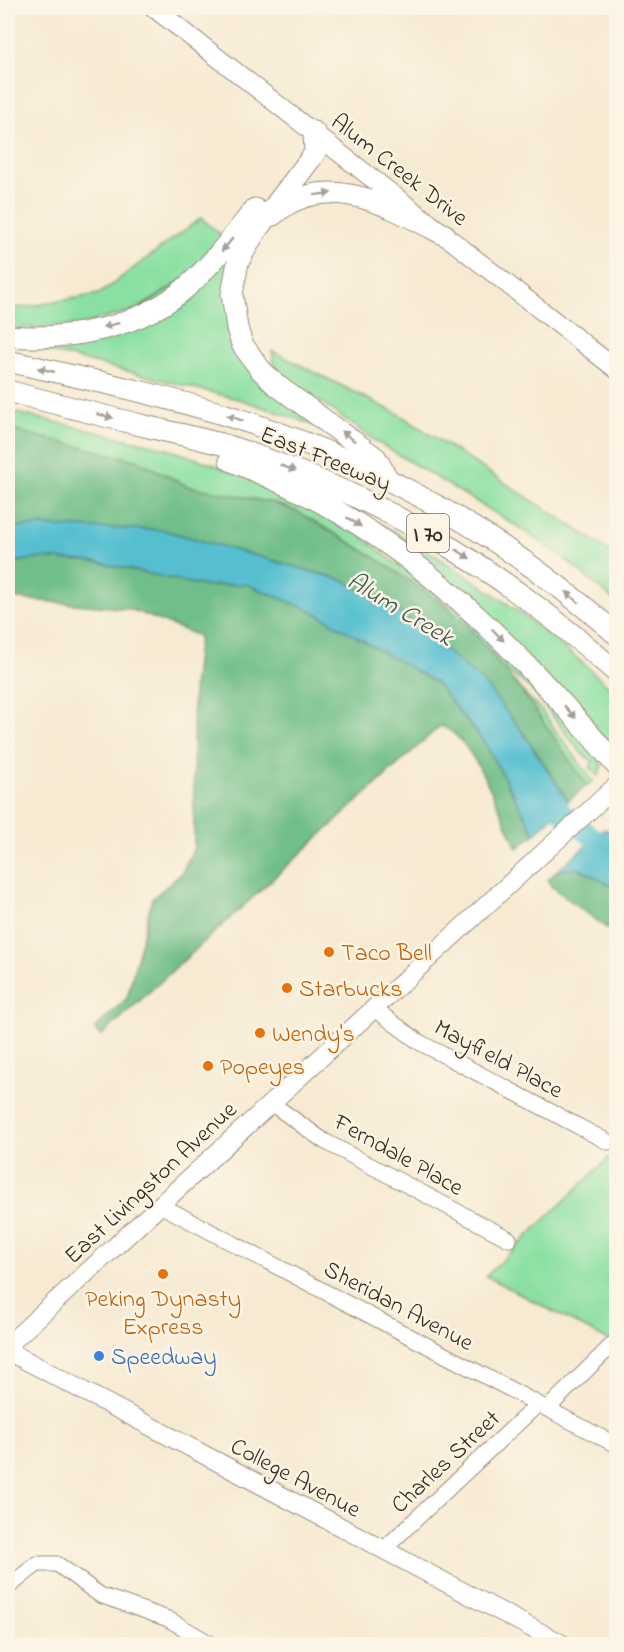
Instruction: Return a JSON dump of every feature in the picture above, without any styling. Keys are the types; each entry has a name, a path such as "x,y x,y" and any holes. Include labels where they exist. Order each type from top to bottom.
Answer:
{"highway":[{"path":"315,132 315,153 245,246 233,278 233,310 242,344 255,364 275,384 376,458 387,478"},
{"path":"8,336 67,334 90,330 138,317 165,303 188,286 225,247 315,132"},
{"path":"255,232 279,209 294,201 330,193 349,193 392,208 445,235"},
{"name":"East Freeway","path":"8,361 232,417 337,455 387,478 447,511 518,556 616,634"},
{"name":"East Freeway","path":"8,392 213,442 324,482 416,526 523,595 616,672"},
{"path":"213,442 228,459 317,500 388,544 428,573 488,625 616,765"}],"main road":[{"name":"Alum Creek Drive","path":"154,8 616,369"},
{"name":"East Livingston Avenue","path":"8,1345 537,856 616,786"},
{"name":"College Avenue","path":"8,1351 562,1644"}],"street":[{"name":"Mayfield Place","path":"373,1008 419,1042 608,1142"},
{"name":"Ferndale Place","path":"271,1102 324,1141 509,1239"},
{"name":"Sheridan Avenue","path":"160,1205 616,1445"},
{"name":"Charles Street","path":"383,1550 616,1341"},
{"path":"8,1587 37,1564 57,1564 100,1595 168,1619 212,1644"}],"green space":[{"path":"201,218 224,237 196,271 142,308 80,325 8,329 8,305 20,308 99,294"},
{"path":"235,246 231,331 322,428 242,400 22,345 94,337"},
{"path":"272,351 400,415 616,556 616,602 560,555 515,525 377,442 279,372 274,364"},
{"path":"8,411 165,448 218,466 263,483 352,529 470,621 591,747 602,765 598,776 590,767 593,761 582,754 530,688 501,666 472,630 442,603 374,557 298,512 274,503 187,486 139,461 8,429"},
{"path":"8,429 139,461 187,486 274,503 298,512 374,557 442,603 472,630 521,690 587,785 568,801 522,731 346,581 163,530 36,526 8,528"},
{"path":"372,520 438,557 500,598 559,643 616,693 616,750 370,523"},
{"path":"42,558 97,562 204,586 246,584 314,612 436,682 486,745 535,834 517,848 475,760 452,732 440,726 101,1036 94,1029 127,998 152,899 181,874 194,848 193,689 199,636 130,609 8,598 8,563"},
{"path":"521,690 541,710 593,781 587,785"},
{"path":"578,868 616,888 616,935 551,886 548,880 557,871"},
{"path":"616,1151 616,1338 611,1342 486,1276"}],"water":[{"path":"36,526 163,530 346,581 403,615 482,681 522,731 568,801 535,834 486,745 436,683 314,612 246,584 204,586 97,562 42,558 8,563 8,528"},
{"path":"605,829 616,837 616,888 578,868 557,871"}],"waterway":[{"name":"Alum Creek","path":"541,790 556,807 616,857"}],"place":[{"name":"Taco Bell","path":"329,952"},
{"name":"Starbucks","path":"287,988"},
{"name":"Wendy's","path":"260,1033"},
{"name":"Popeyes","path":"208,1066"},
{"name":"Peking Dynasty Express","path":"163,1274"},
{"name":"Speedway","path":"99,1356"}]}
